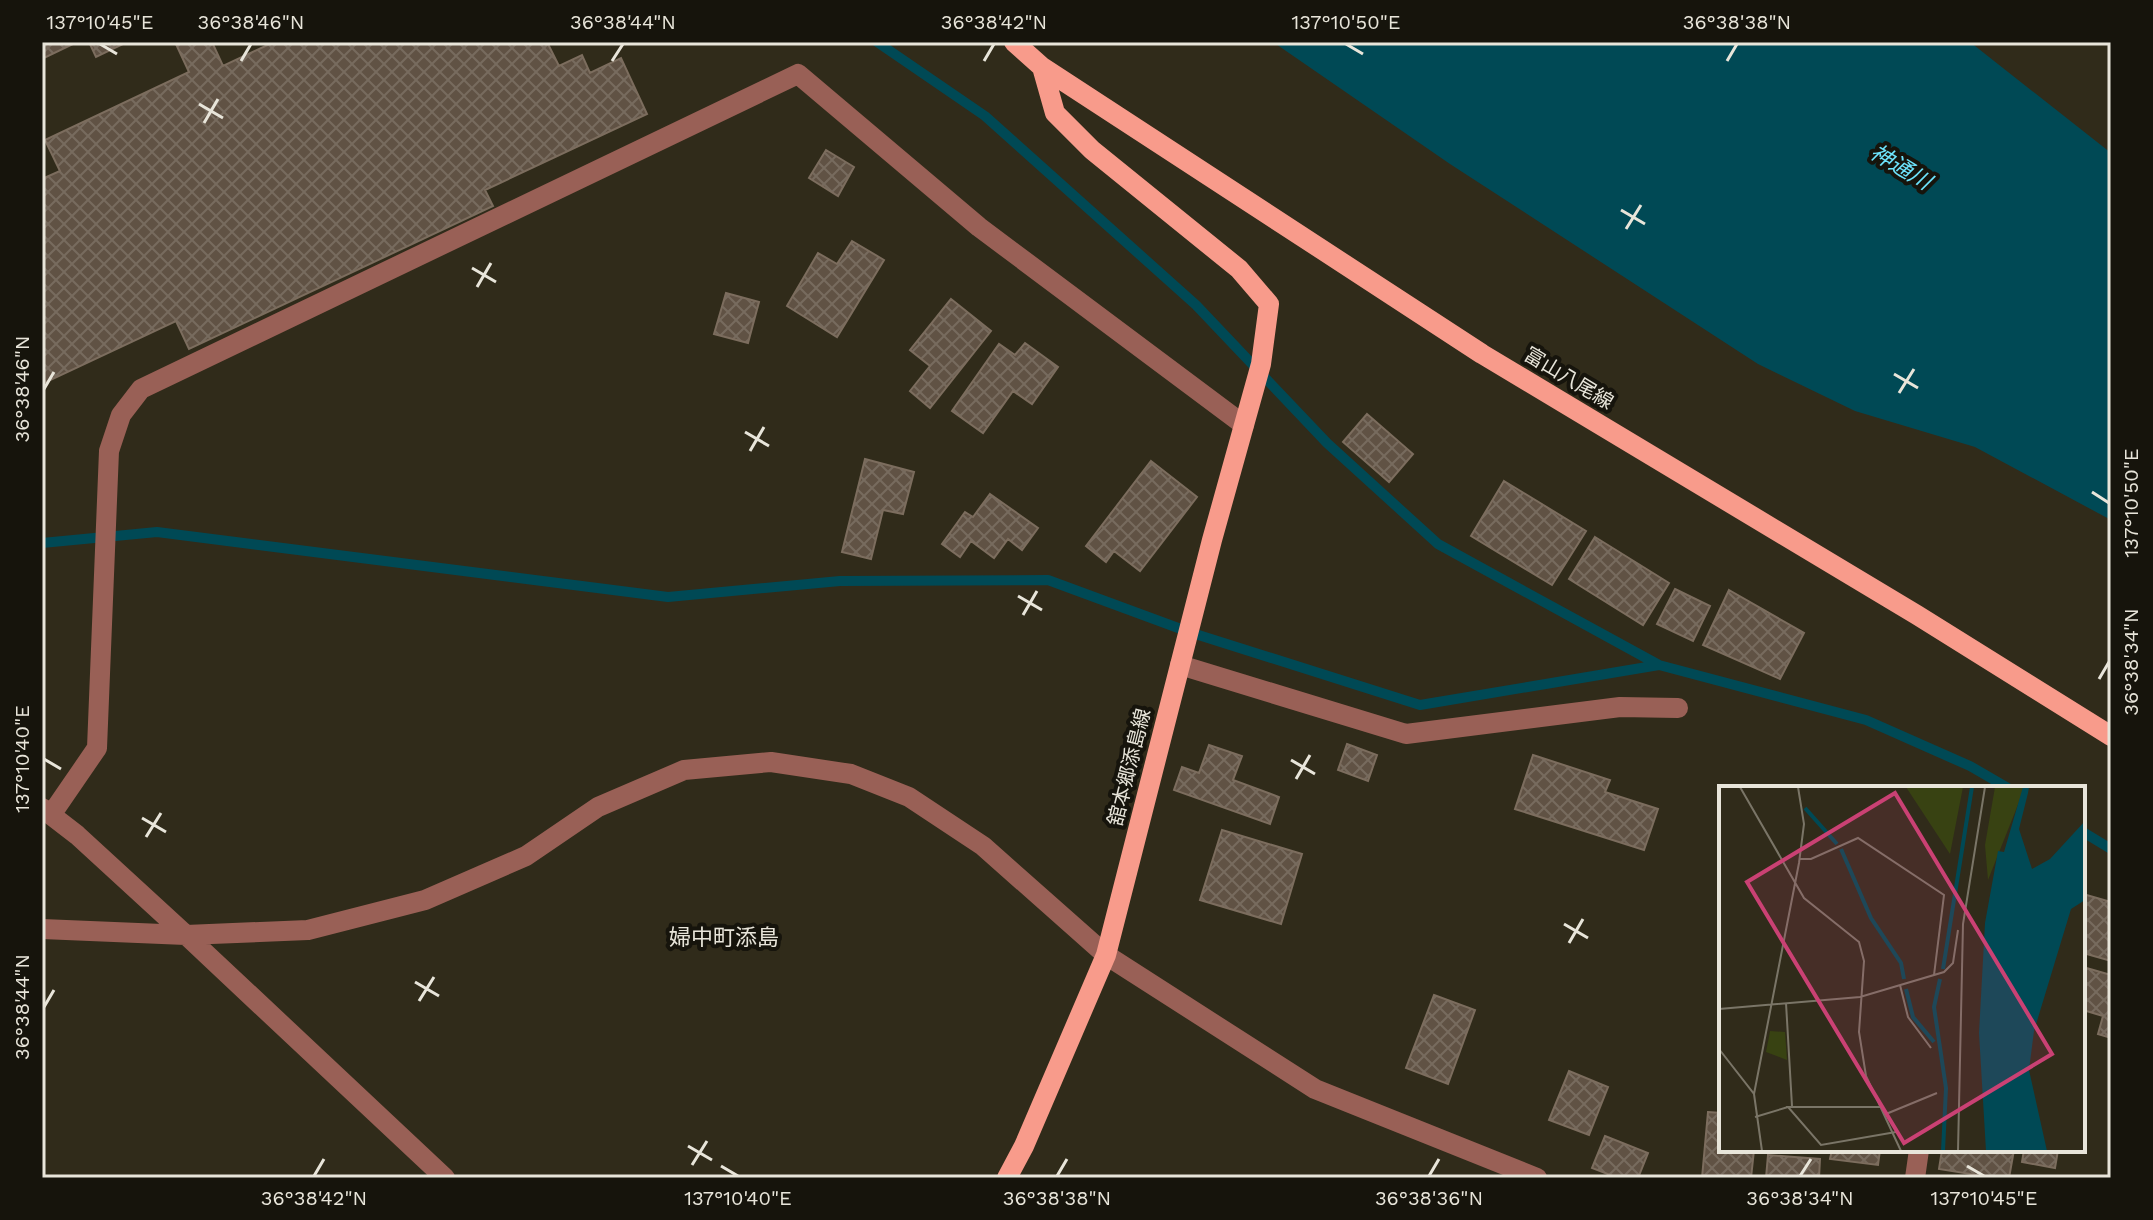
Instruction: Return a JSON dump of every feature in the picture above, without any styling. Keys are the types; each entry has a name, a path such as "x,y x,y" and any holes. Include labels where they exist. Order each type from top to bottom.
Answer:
{"main road":[{"name":"富山八尾線","path":"1014,42 1042,67 1482,354 1917,615 2111,736"},
{"name":"舘本郷添島線","path":"1007,1178 1024,1146 1106,955 1212,540 1262,360 1269,304 1239,269 1092,150 1055,113 1042,67"}],"street":[{"path":"445,1178 186,935 47,811 97,748 109,451 121,415 141,389 798,74 979,227 1244,425"},
{"path":"1180,665 1406,734 1620,707 1678,708"},
{"path":"42,929 186,935 308,930 425,900 526,856 598,807 684,770 771,762 851,774 909,797 983,846 1106,955 1315,1089 1537,1178"},
{"path":"1915,1178 1919,1152"}],"water":[{"name":"神通川","path":"1273,42 1970,42 2111,153 2111,520 1975,447 1855,411 1758,364 1450,164"}],"building":[{"path":"42,42 77,42 42,59"},
{"path":"89,42 127,42 96,57"},
{"path":"175,42 212,42 223,66 274,42 547,42 559,66 582,55 590,73 621,58 647,114 485,190 493,206 189,349 176,321 42,384 42,179 60,171 45,140 189,72"},
{"path":"826,150 854,167 838,196 809,178"},
{"path":"852,241 884,260 837,337 787,306 818,253 837,264"},
{"path":"726,293 759,302 748,343 714,334"},
{"path":"951,299 991,331 930,408 910,391 930,366 910,350"},
{"path":"1025,343 1058,367 1032,404 1013,391 983,433 952,411 999,344 1015,355"},
{"path":"1367,414 1413,454 1389,482 1343,442"},
{"path":"865,459 914,472 903,514 883,510 871,559 842,552"},
{"path":"1151,461 1197,497 1140,571 1114,551 1106,562 1086,546"},
{"path":"1504,481 1586,531 1552,585 1471,536"},
{"path":"990,494 1038,528 1022,550 1008,539 994,558 971,541 960,557 942,544 965,512 973,517"},
{"path":"1595,537 1669,583 1643,625 1569,579"},
{"path":"1675,589 1710,606 1693,641 1657,624"},
{"path":"1729,590 1804,633 1780,679 1703,645"},
{"path":"1347,744 1377,755 1368,781 1338,770"},
{"path":"1209,745 1242,756 1233,780 1279,797 1270,824 1174,790 1182,767 1199,773"},
{"path":"1533,755 1610,780 1605,792 1658,809 1644,850 1515,809"},
{"path":"1222,830 1302,854 1281,924 1200,900"},
{"path":"2085,895 2111,902 2111,961 2085,954"},
{"path":"2085,968 2111,975 2111,1038 2098,1034 2103,1016 2085,1011"},
{"path":"1434,995 1475,1010 1448,1084 1406,1068"},
{"path":"1569,1071 1608,1087 1589,1135 1549,1120"},
{"path":"1708,1112 1719,1113 1719,1152 1754,1152 1751,1178 1702,1178"},
{"path":"1605,1136 1648,1153 1638,1178 1618,1178 1592,1168"},
{"path":"1832,1152 1880,1152 1878,1165 1830,1159"},
{"path":"1942,1152 2014,1152 2009,1178 1977,1178 1977,1175 1939,1169"},
{"path":"2024,1152 2058,1152 2055,1168 2022,1162"},
{"path":"1768,1155 1820,1159 1819,1178 1766,1178"}],"waterway":[{"path":"877,42 985,116 1196,305 1327,443 1438,544 1659,665 1866,720 1970,766 2005,786"},
{"path":"42,543 157,532 668,597 840,581 1048,580 1189,632 1420,705 1659,665"},
{"path":"2085,833 2111,849"}],"district":[{"name":"婦中町添島","path":"724,937"}]}
